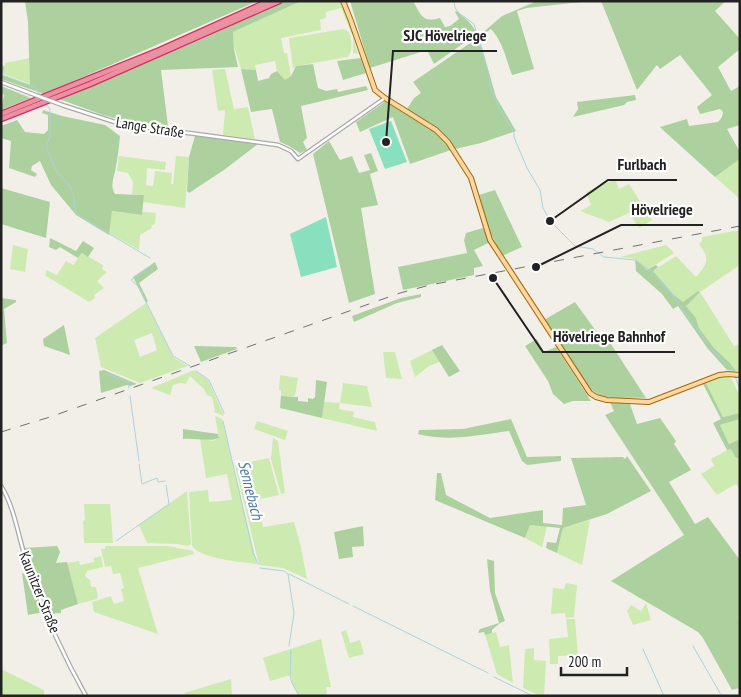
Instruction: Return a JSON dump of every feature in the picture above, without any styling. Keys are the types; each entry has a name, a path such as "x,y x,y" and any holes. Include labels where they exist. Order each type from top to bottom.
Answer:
{"highway":[{"path":"1,118 269,1"},
{"path":"1,114 44,100 163,53 279,1"}],"main road":[{"path":"343,1 372,84 377,92 436,130 448,142 471,178 490,240 590,393 607,400 654,401 719,375 736,374"}],"street":[{"name":"Lange Straße","path":"1,82 62,105 121,124 278,144 291,151 298,159 385,98"},
{"name":"Kaunitzer Straße","path":"1,486 10,502 30,573 86,696"}],"green space":[{"path":"25,1 258,1 44,94 1,79 1,65 4,67 2,75 30,85 28,22"},
{"path":"284,1 301,1 233,32 238,67 161,70 168,126 122,120 59,99 207,37"},
{"path":"301,1 340,1 349,21 358,54 353,53 353,37 341,8 326,12 326,18 320,20 321,30 281,38 284,53 287,53 291,76 285,80 277,71 275,61 255,65 256,70 241,69 234,46 233,32"},
{"path":"350,1 413,1 423,17 426,19 440,18 445,27 450,26 459,19 456,11 471,24 477,34 434,64 427,50 370,68"},
{"path":"537,1 590,1 527,8 517,11 534,69 512,75 501,45 491,29 479,37 496,97 516,131 481,143 455,149 441,131 407,109 414,98 421,93 413,82 473,41 502,16"},
{"path":"601,1 726,1 715,11 740,39 740,49 718,67 731,91 740,86 740,125 727,129 740,152 740,159 715,177 660,127 687,119 689,126 718,122 723,112 720,109 700,114 697,107 712,95 680,55 660,69 657,65 637,90"},
{"path":"344,29 349,32 351,41 351,51 348,57 296,66 293,69 289,38"},
{"path":"30,58 30,84 3,74 5,63"},
{"path":"361,58 366,73 343,80 337,61"},
{"path":"313,64 318,88 326,91 337,89 338,92 366,86 368,90 301,106 307,138 303,142 307,150 300,153 280,142 272,109 251,112 241,69 256,70 258,81 269,78 271,74 277,71 285,80 291,76 296,66"},
{"path":"225,69 234,109 248,107 255,139 223,135 225,110 218,111 212,70"},
{"path":"1,86 31,98 1,110 4,95 1,93"},
{"path":"635,95 636,100 627,102 624,105 573,117 578,109 577,102"},
{"path":"386,101 438,134 451,150 410,164 393,117 360,132 356,122"},
{"path":"43,110 105,125 120,136 112,183 113,190 115,194 144,195 142,215 112,211 109,235 76,215 51,185 40,161 32,166 31,170 37,174 35,177 9,168 11,141 1,138 1,126 17,120 25,132 44,134 48,130 48,115 42,113"},
{"path":"391,121 407,162 385,169 369,129"},
{"path":"195,136 258,144 224,170 189,193 187,191 189,157"},
{"path":"329,141 340,160 352,156 359,173 370,170 364,155 371,153 378,171 370,174 378,205 361,208 375,294 349,303 313,154"},
{"path":"119,156 166,162 165,170 147,168 146,185 153,186 155,171 172,173 171,184 173,184 176,156 189,157 185,208 143,202 144,195 132,194 133,182 128,173 117,171"},
{"path":"740,159 740,199 715,177"},
{"path":"615,179 619,189 629,184 652,220 639,228 629,213 609,222 580,211 591,205 586,192"},
{"path":"1,188 50,202 46,238 1,224"},
{"path":"495,190 522,247 502,256 490,232 479,195"},
{"path":"112,211 141,215 142,212 156,213 155,224 140,235 139,250 109,233"},
{"path":"326,217 337,267 301,277 290,234"},
{"path":"483,228 490,242 474,250 483,266 474,268 474,275 403,290 398,267 467,253 464,240 466,233"},
{"path":"740,231 740,265 700,292 698,291 683,302 673,294 653,271 676,256 696,277 706,261 705,253 699,244 702,241 702,237"},
{"path":"50,238 76,251 83,241 94,248 88,257 82,253 78,258 60,247 56,250 49,247"},
{"path":"13,245 28,249 25,272 10,269"},
{"path":"666,245 674,253 647,270 635,259 620,257"},
{"path":"82,253 103,265 102,269 107,272 97,281 104,288 94,295 95,298 89,302 46,276 46,270 57,275 66,261 73,265"},
{"path":"635,259 647,270 656,265 658,267 653,271 673,294 683,302 698,291 700,292 686,306 696,318 699,328 714,348 736,371 727,370 708,349 678,306 673,309 662,294 636,271"},
{"path":"155,262 158,269 139,283 148,301 146,303 133,277"},
{"path":"700,292 734,346 740,344 740,369 738,372 714,348 699,328 696,318 685,305"},
{"path":"421,294 421,297 397,303 354,322 352,316 401,298"},
{"path":"1,298 16,300 16,302 4,309 7,343 1,346"},
{"path":"575,302 604,342 609,341 646,398 601,395 591,389 584,381 544,320"},
{"path":"146,303 174,358 188,366 140,383 101,367 95,338","holes":["152,333 157,350 140,357 134,340"]},
{"path":"64,325 70,355 44,346 43,339"},
{"path":"537,339 544,352 556,347 591,401 573,401 564,404 553,394 548,381 525,346"},
{"path":"442,345 460,371 449,377 432,350"},
{"path":"194,346 236,347 237,349 201,362"},
{"path":"432,350 440,362 429,366 415,377 410,361"},
{"path":"383,352 395,352 402,379 386,378"},
{"path":"104,370 137,384 101,393 99,371"},
{"path":"194,370 208,380 224,416 214,412 212,397 207,395 204,389 190,376 186,384 173,385 170,395 151,388"},
{"path":"280,375 298,378 295,396 281,396 281,390 279,390"},
{"path":"730,376 739,394 740,413 723,417 706,383 719,377"},
{"path":"316,380 327,382 322,418 280,408 281,396 298,397 298,401 308,402 308,398 313,399 315,397"},
{"path":"343,383 367,386 372,407 340,403"},
{"path":"706,383 723,417 740,413 740,419 720,425 729,444 740,439 740,459 735,457 731,449 727,450 713,423 721,419 703,384"},
{"path":"324,402 340,403 339,409 354,412 353,417 375,422 377,431 322,418"},
{"path":"610,402 630,404 637,424 660,418 676,441 674,444 691,470 669,482 695,524 708,517 740,560 740,617 738,618 740,622 740,688 732,690 698,632 611,581 684,535 605,415 614,411"},
{"path":"215,416 222,419 257,564 213,557 204,554 192,546 189,492 208,490 209,502 232,500 227,474 206,478 200,438 213,441 219,438"},
{"path":"511,419 527,457 561,456 561,461 527,465 522,461 509,431 452,438 418,434 419,430 463,429"},
{"path":"740,419 740,439 729,444 720,425"},
{"path":"257,421 288,431 285,440 254,429"},
{"path":"183,429 218,434 219,438 211,440 183,439"},
{"path":"273,438 278,441 285,493 281,494 271,459"},
{"path":"731,448 735,457 740,459 740,490 736,484 717,495 701,474 714,466 711,459"},
{"path":"627,456 651,491 607,514 563,528 557,553 546,548 547,542 556,543 560,528 530,525 525,538 435,500 437,473 441,473 446,495 490,518 543,510 543,523 562,525 563,508 586,505 571,458 623,457 625,459"},
{"path":"269,458 279,495 256,500 263,527 294,522 307,579 283,568 259,565 235,465"},
{"path":"187,491 191,544 188,546 147,543 139,525"},
{"path":"84,504 110,504 113,543 84,543"},
{"path":"590,520 582,565 557,553 563,528"},
{"path":"530,525 547,526 542,547 525,538"},
{"path":"363,526 364,546 352,547 353,557 339,559 334,532"},
{"path":"57,546 60,552 56,563 67,562 78,604 61,610 61,613 49,614 24,548"},
{"path":"105,546 168,546 193,551 194,554 138,568 158,634 94,612 92,602 111,596 114,604 124,601 121,589 124,588 120,573 113,574 111,566 105,567 101,549 105,549"},
{"path":"101,556 103,567 87,571 85,576 90,580 91,587 96,587 97,599 78,604 67,563 79,561 80,565 94,562 94,558"},
{"path":"487,559 494,561 495,593 505,621 492,630 492,633 485,635 484,632 478,633 480,629 499,623 490,591"},
{"path":"22,573 29,576 44,612 28,615"},
{"path":"566,583 577,585 574,617 566,618 565,613 551,614 553,588 564,589"},
{"path":"646,603 651,620 633,625 627,611 631,605 641,611"},
{"path":"566,619 575,619 578,655 558,656 558,664 550,664 549,639 568,637"},
{"path":"346,630 350,643 360,640 364,654 349,658 341,632"},
{"path":"496,632 500,647 509,645 513,683 497,674 485,635"},
{"path":"321,639 331,687 326,687 327,696 299,696 292,683 291,675 270,681 263,658"},
{"path":"534,648 534,660 546,661 544,696 523,688 525,649"},
{"path":"1,669 44,690 44,696 1,696"},
{"path":"231,679 232,696 185,696 184,693"}],"waterway":[{"path":"454,1 455,8 459,13 474,24 489,75 491,90 501,112 514,131 514,137 527,168 540,190 543,208 550,221 575,246 593,249 604,257 635,260 651,271 672,294 713,351 733,370 740,390"},
{"path":"1,64 4,67 2,75 35,87 40,95"},
{"path":"42,99 50,109 50,137 47,149 57,172 69,185 73,193 76,214 150,258"},
{"name":"Sennebach","path":"152,265 131,280 138,286 173,356 190,366"},
{"name":"Sennebach","path":"196,371 209,380 224,413"},
{"path":"105,373 128,382 129,388"},
{"path":"130,396 139,461"},
{"name":"Sennebach","path":"223,421 253,552 258,564"},
{"path":"139,464 142,484 157,478 158,482 165,481"},
{"path":"116,541 169,504 166,485"},
{"name":"Sennebach","path":"260,568 284,571 288,574 294,613 289,646"},
{"path":"289,574 349,604"},
{"path":"353,606 488,673"},
{"path":"693,646 720,693"},
{"path":"643,649 664,696"},
{"name":"Sennebach","path":"291,650 290,676 299,696"},
{"path":"494,677 533,696"}],"railway":[{"path":"1,432 50,417 400,293 430,285 740,226"}],"place":[{"name":"SJC Hövelriege","path":"386,142"},
{"name":"Furlbach","path":"550,221"},
{"name":"Hövelriege","path":"536,267"},
{"name":"Hövelriege Bahnhof","path":"493,278"}]}
